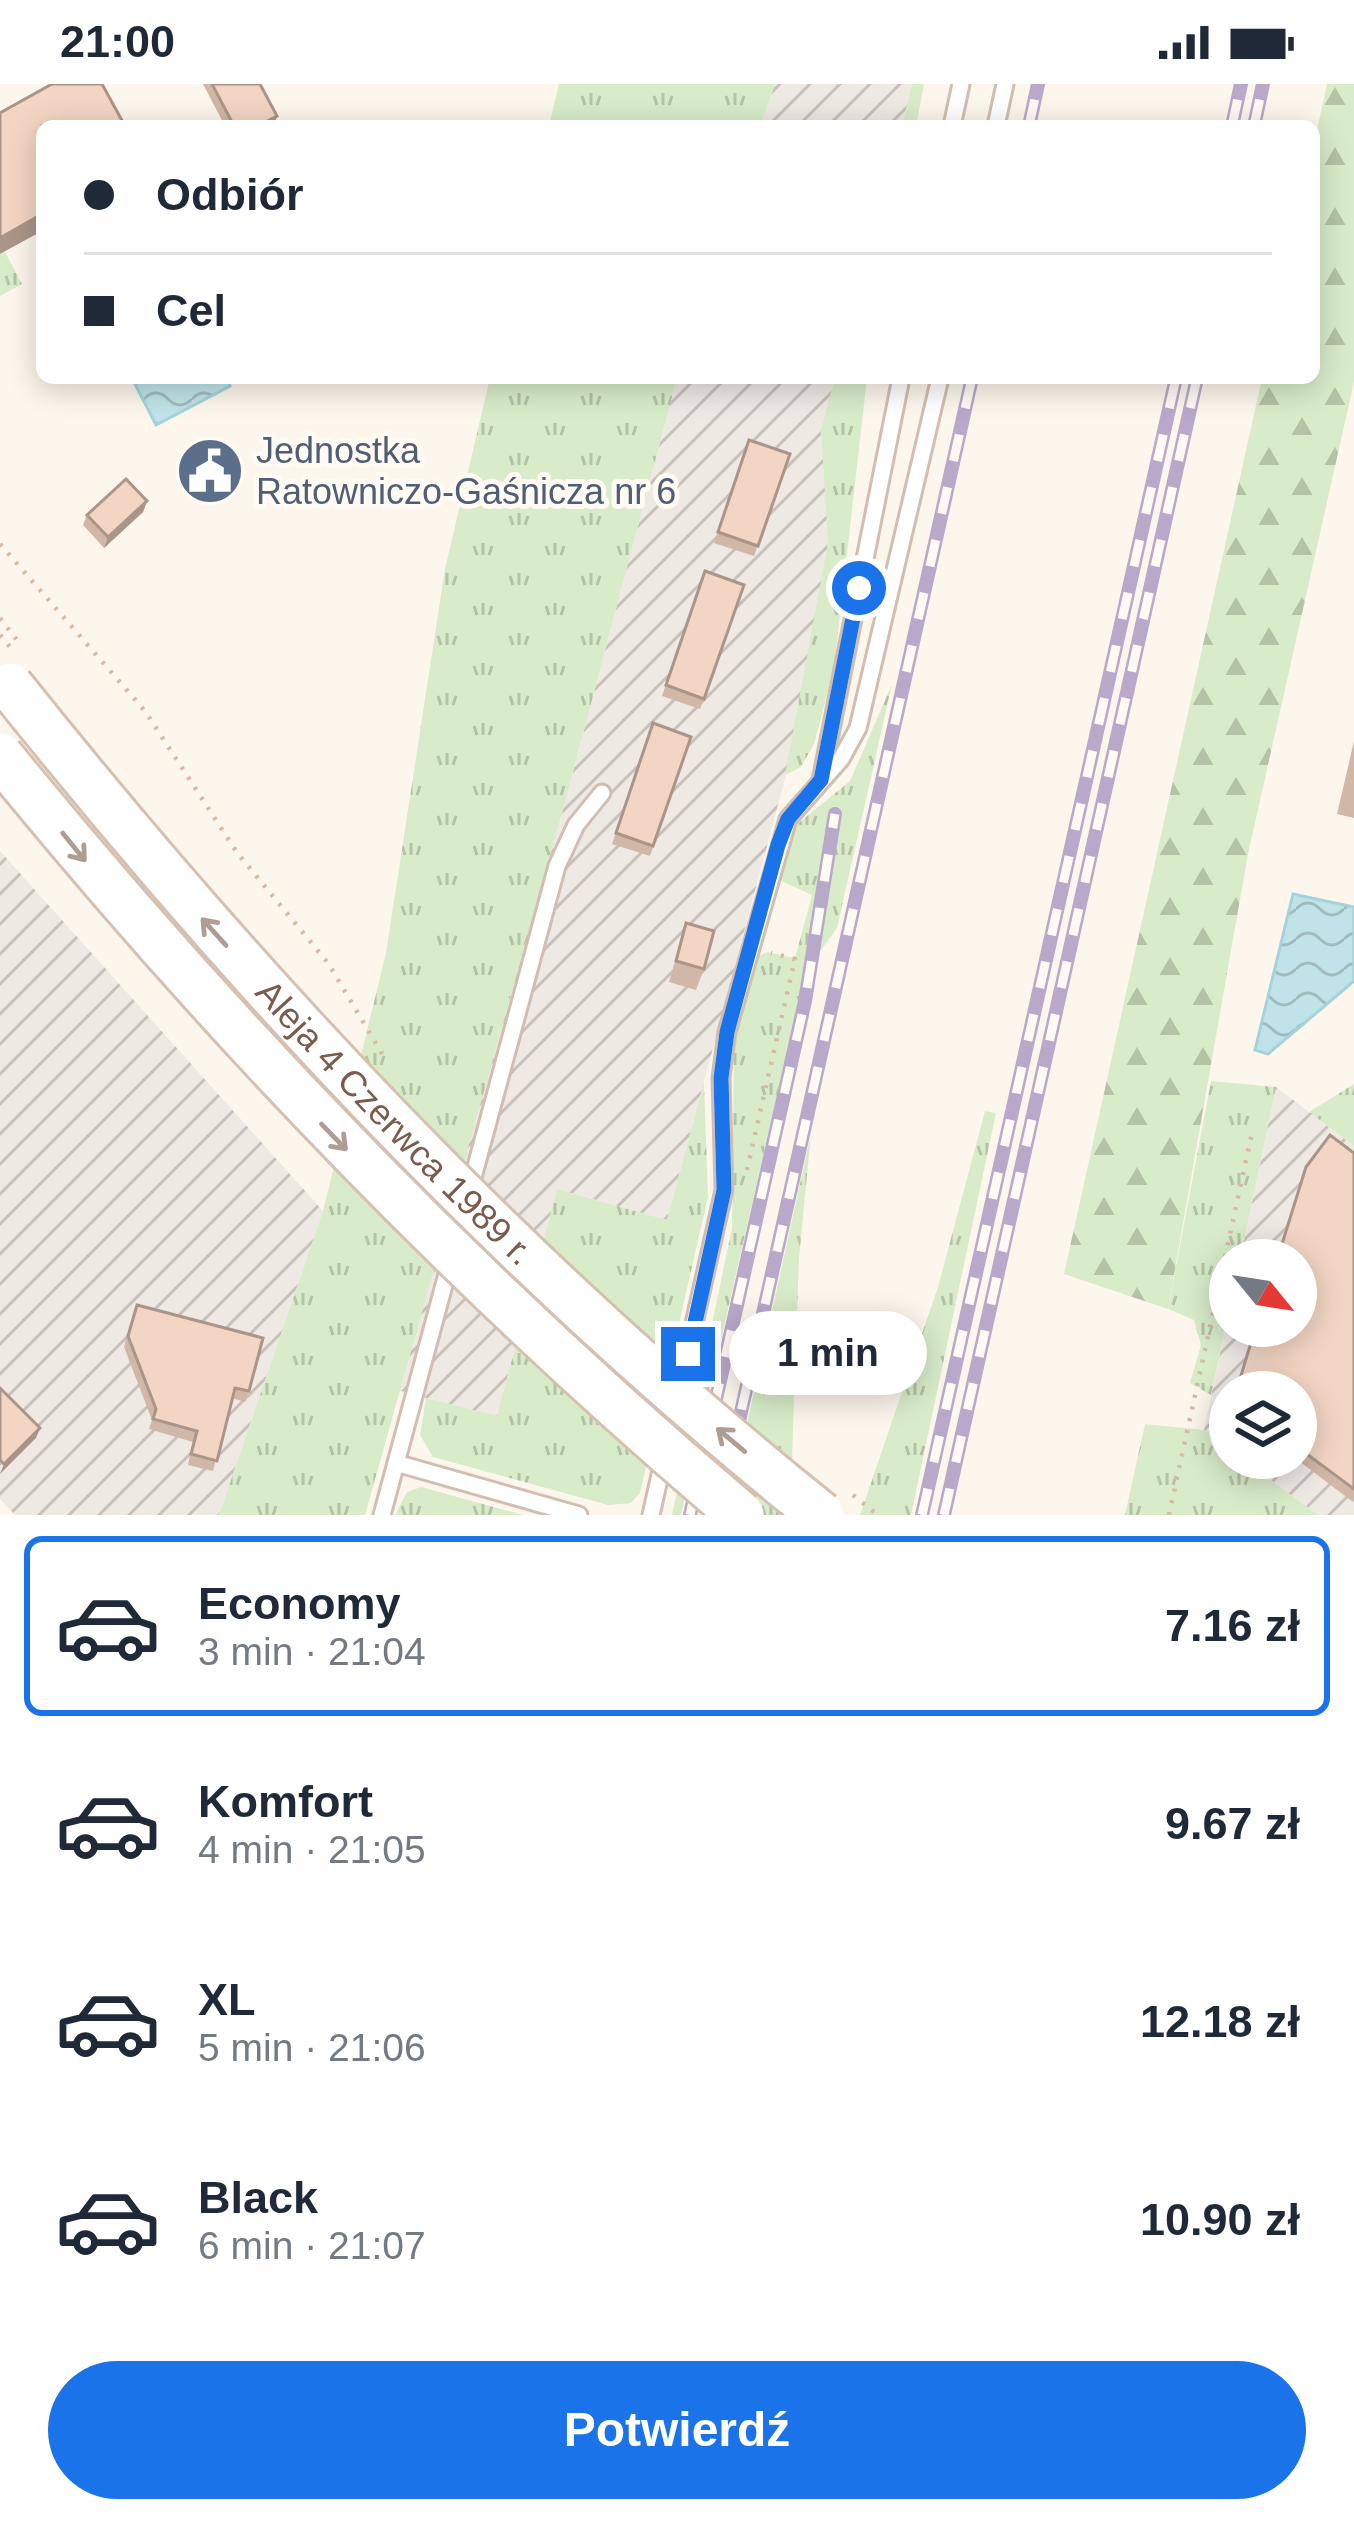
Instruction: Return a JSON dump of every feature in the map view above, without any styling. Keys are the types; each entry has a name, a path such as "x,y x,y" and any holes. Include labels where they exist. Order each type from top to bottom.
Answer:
{"main road":[{"name":"Aleja 4 Czerwca 1989 r.","path":"16,662 179,892 384,1116 618,1341 832,1501"},
{"name":"Aleja 4 Czerwca 1989 r.","path":"0,756 147,934 354,1158 539,1338 741,1515"}],"lane":[{"path":"953,120 961,84"},
{"path":"997,120 1005,84"},
{"path":"821,780 900,384"},
{"path":"651,1515 724,1190 721,1078 727,1032 788,819 858,728 939,384"},
{"path":"382,1515 554,875 576,825 602,793"},
{"path":"396,1463 578,1515"}],"path":[{"path":"0,544 145,711 238,854 328,963 386,1061"},
{"path":"0,618 16,662"},
{"path":"0,635 16,662"},
{"path":"362,1040 392,1071"},
{"path":"1169,1515 1252,1133"},
{"path":"832,1501 878,1515"}],"shaded area":[{"path":"775,84 912,84 903,120 762,120"},
{"path":"675,384 833,384 821,429 829,543 786,775 667,1220 557,1189 497,1417 397,1390 564,806"},
{"path":"0,851 323,1211 219,1515 15,1515 0,1499"},
{"path":"1276,1087 1354,1146 1354,1515 1318,1515 1269,1479 1317,1479 1317,1371 1216,1371 1221,1347 1317,1347 1317,1239 1244,1239"}],"green space":[{"path":"559,84 775,84 762,120 550,120"},
{"path":"912,84 924,84 917,120 903,120"},
{"path":"1327,84 1354,84 1354,382 1248,854 1168,1309 1064,1274 1261,384 1320,384 1319,120"},
{"path":"5,252 22,284 0,296 0,254"},
{"path":"489,384 675,384 564,806 365,1515 219,1515 323,1211 386,953 445,569"},
{"path":"833,384 866,384 834,668 814,744 801,767 785,775 828,543 821,429"},
{"path":"892,684 837,928 805,972 681,1515 672,1515 732,1228 734,1046 755,957 768,952 795,958 812,895 777,879 791,829 850,781"},
{"path":"1211,1081 1276,1087 1244,1239 1209,1239 1209,1347 1221,1347 1216,1371 1209,1371 1209,1394 1190,1383 1201,1345 1194,1320 1168,1309"},
{"path":"704,1082 708,1197 640,1493 631,1503 608,1505 433,1457 420,1435 426,1398 497,1416 557,1189 667,1220"},
{"path":"1354,1084 1354,1146 1309,1112"},
{"path":"985,1111 996,1113 911,1515 860,1515 938,1287"},
{"path":"811,1134 799,1258 790,1515 727,1515"},
{"path":"1145,1424 1204,1430 1209,1434 1209,1479 1269,1479 1318,1515 1125,1515"},
{"path":"421,1487 523,1515 395,1515 407,1492"}],"water":[{"path":"135,384 229,384 230,386 156,425"},
{"path":"1293,894 1354,907 1354,981 1268,1054 1255,1050"}],"building":[{"path":"52,84 102,84 122,120 36,120 36,217 0,238 0,113"},
{"path":"212,84 260,84 277,116 231,120"},
{"path":"749,440 790,454 758,546 718,532"},
{"path":"126,479 147,501 108,537 87,515"},
{"path":"705,571 744,585 704,699 666,685"},
{"path":"653,723 691,737 653,846 616,833"},
{"path":"686,923 714,931 704,969 676,961"},
{"path":"1330,1135 1354,1153 1354,1489 1317,1462 1317,1371 1242,1371 1250,1347 1317,1347 1317,1239 1284,1239 1306,1167"},
{"path":"137,1305 263,1338 249,1391 235,1388 217,1461 191,1454 197,1431 153,1419 156,1409 128,1336"},
{"path":"0,1388 40,1428 4,1464 0,1460"}],"railway":[{"path":"1030,120 1038,84"},
{"path":"1233,120 1241,84"},
{"path":"1255,120 1263,84"},
{"path":"718,1515 971,384"},
{"path":"922,1515 1175,384"},
{"path":"944,1515 1196,384"},
{"path":"690,1515 805,1001 835,814"}],"place":[{"name":"Jednostka Ratowniczo-Gaśnicza nr 6","path":"210,471"}],"route":[{"path":"688,1354 724,1190 721,1078 727,1032 778,845 788,819 821,780 859,588"}]}
